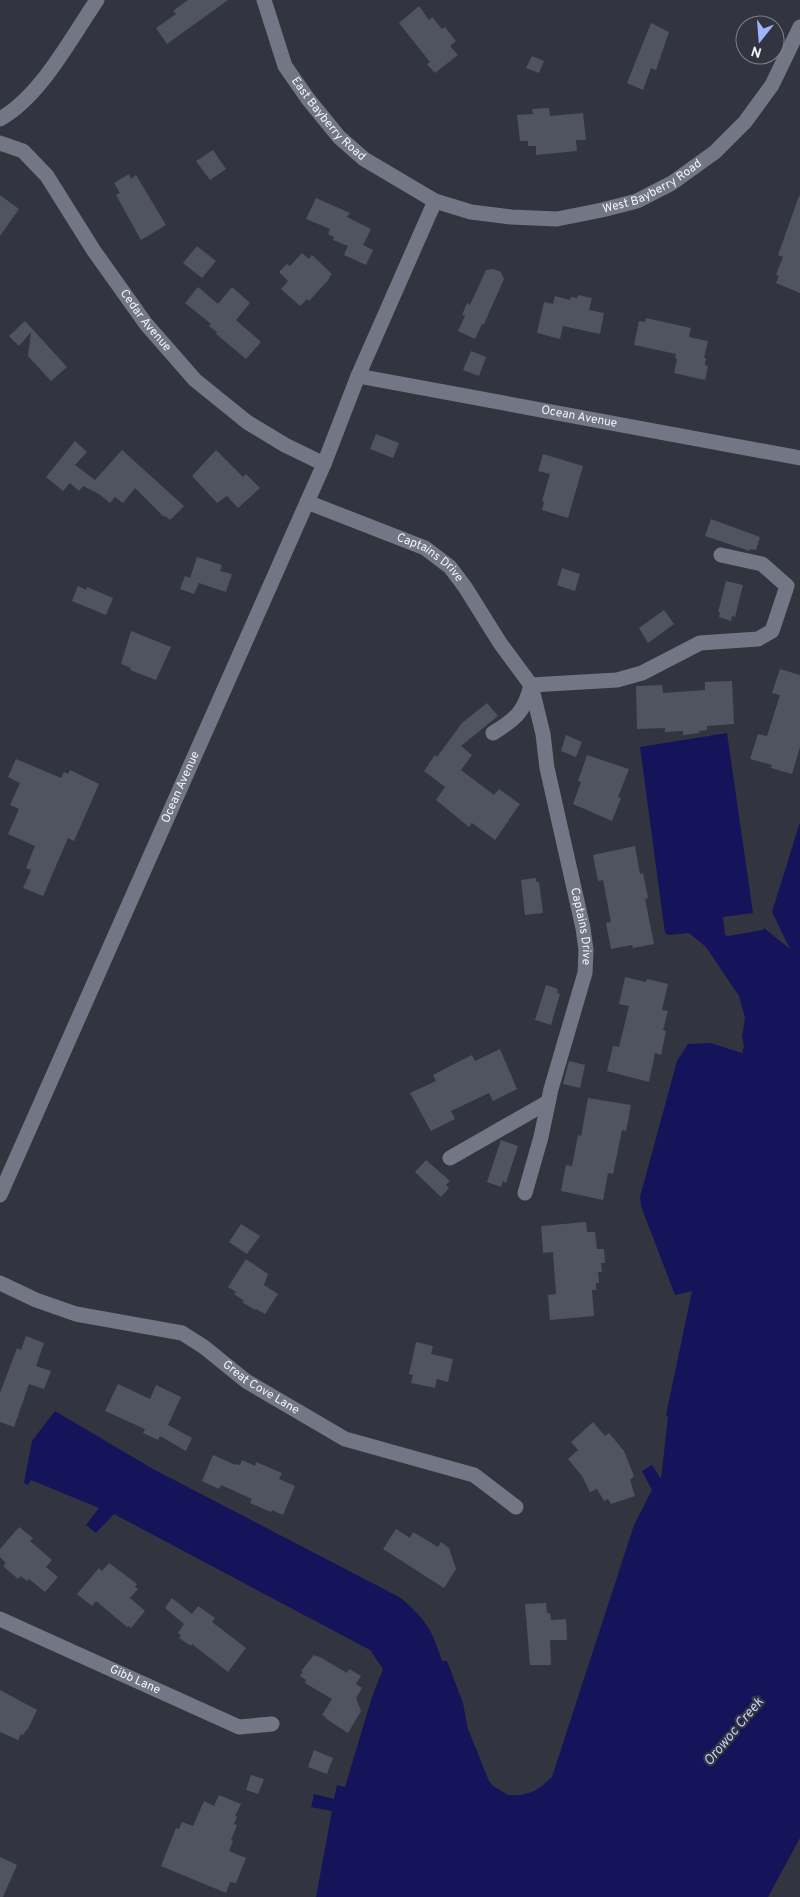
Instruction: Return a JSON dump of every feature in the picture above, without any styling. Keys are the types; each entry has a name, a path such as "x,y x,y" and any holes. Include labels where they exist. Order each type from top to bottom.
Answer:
{"street":[{"path":"0,119 26,100 47,74 97,0"},
{"name":"East Bayberry Road","path":"264,0 286,66 308,99 338,137 364,160 435,201"},
{"name":"West Bayberry Road","path":"435,201 471,212 511,217 557,219 637,201 672,183 708,157 745,122 772,85 800,27"},
{"name":"Cedar Avenue","path":"0,143 23,151 47,176 94,251 146,324 194,380 247,422 324,464"},
{"name":"Ocean Avenue","path":"0,1196 324,464 358,376 435,201"},
{"name":"Ocean Avenue","path":"358,376 800,458"},
{"name":"Captains Drive","path":"307,502 426,548 450,567 465,587 500,643 531,685 586,950 585,973 548,1102 541,1137 525,1194"},
{"path":"493,732 509,724 527,704 531,685 617,680 642,673 700,643 758,639 772,631 787,586 762,564 721,555"},
{"path":"450,1158 548,1102"},
{"name":"Great Cove Lane","path":"0,1284 36,1300 76,1314 182,1333 204,1347 246,1381 345,1439 474,1475 516,1507"},
{"name":"Gibb Lane","path":"0,1619 239,1727 272,1724"}],"water":[{"name":"Orowoc Creek","path":"727,733 753,913 723,917 725,935 763,930 764,928 790,949 772,912 800,822 800,1838 768,1897 316,1897 332,1811 311,1807 314,1794 334,1799 337,1785 345,1787 372,1697 383,1669 370,1650 114,1514 96,1533 86,1525 99,1508 31,1480 28,1485 24,1483 32,1441 55,1411 153,1469 401,1598 422,1619 435,1641 442,1661 447,1661 463,1703 468,1729 489,1781 493,1786 508,1795 522,1795 534,1791 552,1777 634,1525 652,1490 642,1471 652,1465 661,1479 668,1417 666,1415 692,1291 675,1295 641,1206 640,1197 677,1061 688,1044 711,1043 742,1053 744,1046 742,1037 745,1018 739,996 706,947 689,933 668,935 665,933 640,747"}],"building":[{"path":"188,0 228,0 167,44 156,28 176,14 173,11"},
{"path":"419,6 429,20 432,17 442,29 445,27 456,41 450,46 458,55 435,73 427,64 430,62 399,23"},
{"path":"651,23 669,32 656,70 651,68 643,90 627,83"},
{"path":"532,56 544,61 539,73 526,68"},
{"path":"549,108 550,116 583,113 586,140 576,140 577,151 536,155 536,146 528,146 528,141 520,141 517,115 533,114 532,109"},
{"path":"213,150 226,169 210,180 196,161"},
{"path":"129,174 131,179 136,175 166,225 141,240 116,195 120,193 114,183"},
{"path":"0,195 19,209 0,236"},
{"path":"799,196 800,293 776,283 779,276 776,275 783,257 778,255"},
{"path":"316,198 350,213 347,217 371,229 363,245 373,250 366,265 344,255 348,246 333,240 334,237 328,234 330,229 306,219"},
{"path":"197,246 216,261 202,278 183,263"},
{"path":"302,253 309,259 312,255 332,274 309,301 307,299 300,306 281,289 288,281 279,272 287,264 290,266"},
{"path":"493,269 501,272 504,279 484,324 482,324 475,339 458,331 465,316 462,315 467,303 470,305 486,270"},
{"path":"198,287 218,304 232,287 250,303 236,320 261,342 246,359 216,334 217,332 209,326 211,324 185,303"},
{"path":"578,295 592,298 589,310 604,313 600,334 563,326 560,339 537,333 544,302 553,304 555,296 570,300 571,297 577,298"},
{"path":"646,318 691,328 689,337 708,341 704,358 706,358 705,365 708,366 705,380 674,373 677,359 675,358 676,354 634,345 639,321 645,322"},
{"path":"25,321 67,367 51,381 28,356 31,332 19,346 9,336"},
{"path":"471,351 486,357 479,376 463,370"},
{"path":"376,434 399,443 393,458 370,449"},
{"path":"75,441 87,452 75,465 95,480 122,450 184,506 170,520 164,517 135,488 123,503 115,497 110,503 99,494 83,486 79,491 70,483 63,491 46,477"},
{"path":"216,450 243,477 246,474 260,488 238,508 227,496 217,503 192,476"},
{"path":"543,454 583,466 568,518 542,510 544,502 542,501 550,474 538,471"},
{"path":"711,519 760,537 756,550 750,549 750,551 705,536"},
{"path":"197,557 222,565 220,571 232,574 226,592 199,583 194,594 180,589 185,576 190,578"},
{"path":"562,568 580,574 575,591 557,585"},
{"path":"726,581 743,585 735,617 732,616 731,621 719,617 720,612 718,612"},
{"path":"78,586 86,590 87,587 113,598 106,615 72,601"},
{"path":"664,610 674,624 648,643 639,628"},
{"path":"131,631 171,647 156,680 130,670 131,668 121,664"},
{"path":"780,669 800,675 800,747 792,774 771,768 772,765 750,759 758,734 767,736 780,695 772,693"},
{"path":"732,681 734,724 707,726 707,730 699,731 699,733 683,735 683,731 665,732 665,728 637,729 636,686 662,685 663,693 705,690 705,682"},
{"path":"487,703 498,716 461,746 472,755 461,770 494,795 499,789 520,804 495,840 472,823 469,827 436,800 445,787 424,771 435,755 437,757 462,723"},
{"path":"566,735 582,742 576,757 561,751"},
{"path":"587,755 629,769 618,797 621,798 612,821 573,804 581,782 578,781"},
{"path":"16,759 61,778 64,772 68,774 70,770 99,784 74,841 68,838 43,896 23,888 31,870 26,868 35,846 8,834 19,809 10,805 20,783 8,777"},
{"path":"635,846 640,874 643,873 648,898 645,899 654,944 633,948 632,945 611,949 606,923 611,922 603,880 598,881 593,855"},
{"path":"536,878 536,882 539,882 543,913 525,915 521,880"},
{"path":"625,977 646,982 647,979 668,984 662,1010 668,1011 663,1030 666,1031 661,1055 655,1053 649,1082 607,1071 613,1046 619,1047 629,1006 619,1004"},
{"path":"546,985 558,989 557,993 560,994 551,1025 535,1020"},
{"path":"500,1049 517,1089 493,1101 489,1093 451,1111 455,1119 431,1131 410,1093 436,1081 433,1075 472,1055 475,1061"},
{"path":"569,1061 585,1065 580,1088 563,1084"},
{"path":"588,1098 631,1105 626,1131 622,1130 613,1174 608,1173 603,1200 561,1191 566,1165 572,1166 578,1135 581,1136"},
{"path":"501,1140 518,1146 506,1183 503,1181 501,1187 487,1182"},
{"path":"426,1160 450,1181 446,1185 449,1188 441,1197 415,1172"},
{"path":"586,1222 587,1232 595,1232 597,1249 604,1249 605,1263 601,1263 602,1272 598,1272 599,1283 596,1283 596,1290 592,1290 594,1316 550,1320 548,1295 556,1294 553,1252 543,1253 541,1226"},
{"path":"241,1224 260,1236 247,1254 229,1242"},
{"path":"246,1259 268,1274 264,1285 278,1294 265,1314 242,1302 244,1301 234,1294 236,1292 228,1287"},
{"path":"26,1336 44,1343 36,1366 51,1371 44,1389 29,1384 14,1427 0,1422 0,1393 17,1348 21,1350"},
{"path":"416,1342 433,1346 431,1354 453,1359 448,1382 437,1379 435,1388 411,1383 413,1375 409,1374"},
{"path":"118,1384 150,1399 156,1385 181,1397 168,1425 192,1438 186,1451 160,1436 158,1440 143,1433 145,1429 105,1411"},
{"path":"593,1422 605,1436 609,1433 624,1451 634,1476 630,1480 635,1496 611,1504 608,1499 604,1501 597,1489 590,1492 582,1476 568,1459 578,1450 571,1442"},
{"path":"213,1455 236,1465 240,1465 242,1460 255,1466 256,1462 282,1473 279,1479 295,1486 283,1515 250,1503 252,1499 221,1485 219,1489 202,1481"},
{"path":"19,1527 33,1538 30,1541 52,1560 46,1567 58,1577 45,1592 29,1579 27,1581 21,1576 18,1579 3,1566 6,1563 0,1557 0,1549"},
{"path":"396,1529 410,1538 413,1532 438,1547 441,1542 449,1548 456,1569 444,1588 383,1549"},
{"path":"109,1563 137,1584 135,1587 138,1589 130,1598 145,1611 131,1628 127,1627 96,1601 92,1606 77,1594 99,1568 102,1571"},
{"path":"172,1598 192,1614 198,1606 215,1618 212,1622 246,1648 228,1672 192,1644 191,1646 179,1638 181,1635 178,1633 184,1624 165,1608"},
{"path":"546,1603 547,1613 550,1613 551,1620 566,1619 567,1640 550,1640 551,1665 530,1665 525,1604"},
{"path":"314,1655 347,1673 349,1669 361,1676 356,1684 362,1688 356,1698 361,1711 348,1733 322,1715 332,1699 305,1683 306,1680 300,1676 303,1672 301,1671"},
{"path":"0,1690 37,1710 28,1729 23,1735 21,1734 18,1740 0,1732"},
{"path":"314,1750 333,1758 327,1774 308,1767"},
{"path":"251,1775 264,1779 258,1794 246,1790"},
{"path":"219,1795 241,1804 235,1816 237,1817 234,1824 237,1825 229,1851 246,1858 236,1883 230,1882 226,1893 161,1866 176,1828 179,1829 182,1822 193,1826 204,1801 214,1806"},
{"path":"0,1857 17,1865 3,1897 0,1897"}]}
